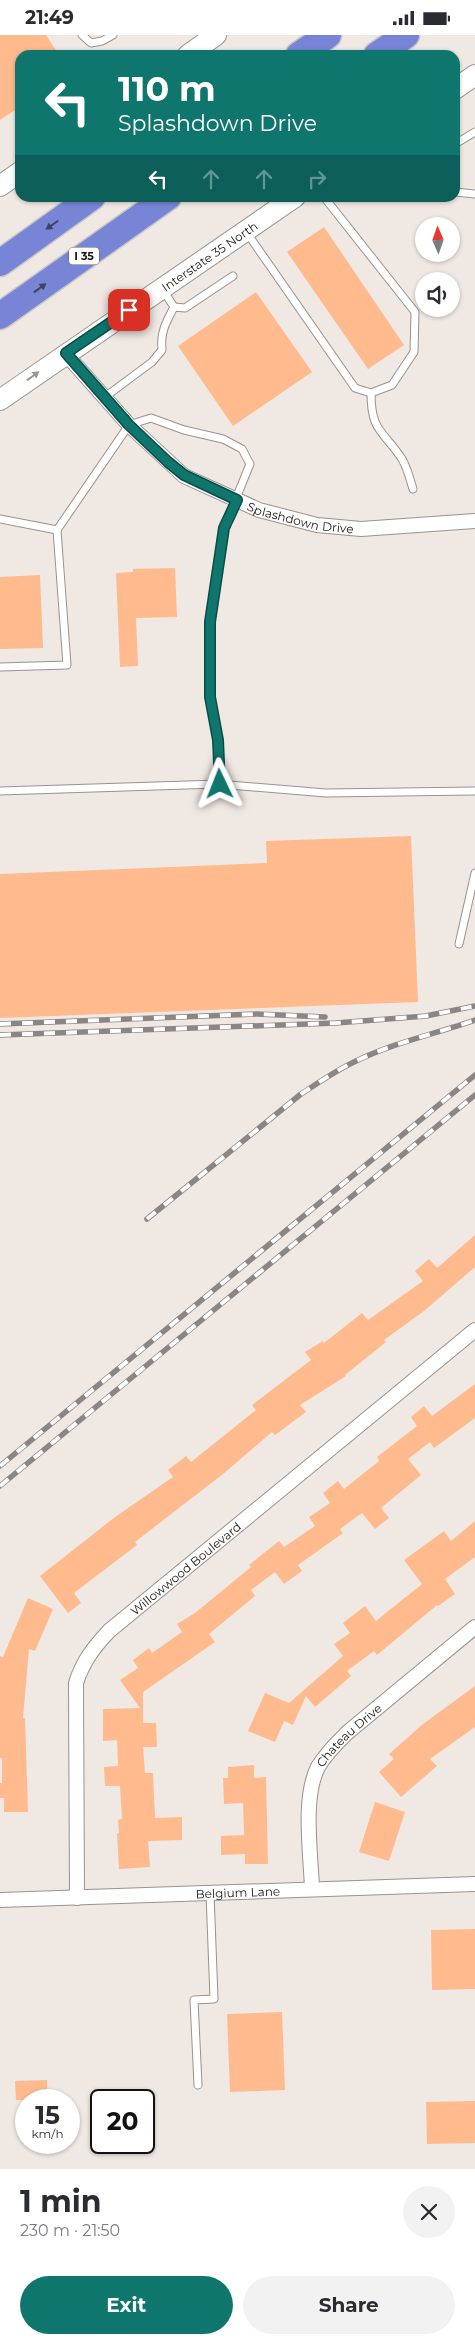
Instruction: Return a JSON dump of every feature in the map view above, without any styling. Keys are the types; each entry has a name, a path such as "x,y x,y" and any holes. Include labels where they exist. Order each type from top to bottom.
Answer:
{"highway":[{"path":"306,50 328,35"},
{"path":"384,50 406,35"},
{"path":"0,263 85,202"},
{"name":"I 35","path":"0,317 161,202"}],"main road":[{"path":"195,50 216,35"},
{"path":"460,86 475,75"},
{"path":"0,186 15,176"},
{"name":"Interstate 35 North","path":"0,400 288,202"}],"street":[{"name":"Splashdown Drive","path":"66,353 129,425 184,475 237,500 278,516 317,525 361,529 475,521"},
{"name":"Willowwood Boulevard","path":"77,1897 76,1683 83,1664 94,1648 117,1625 475,1330"},
{"name":"Chateau Drive","path":"312,1889 309,1803 318,1768 332,1747 348,1732 475,1627"},
{"name":"Belgium Lane","path":"0,1900 475,1884"}],"lane":[{"path":"82,35 91,43 102,41 113,35"},
{"path":"460,142 475,131"},
{"path":"460,192 475,194"},
{"path":"246,231 355,388 371,393 392,385 414,353 415,312 328,202"},
{"path":"174,307 185,308 233,276"},
{"path":"161,288 174,307"},
{"path":"105,397 152,362 162,350 163,327 174,307"},
{"path":"371,393 371,415 382,436 403,460 413,489"},
{"path":"0,667 67,665 57,529 129,425 151,419 184,430 223,439 242,449 250,464 237,500 224,528 210,622 210,697 218,740 220,784"},
{"path":"0,519 57,529"},
{"path":"0,791 220,784 326,793 475,791"},
{"path":"459,944 475,873"},
{"path":"198,2085 194,2000 214,1999 210,1893"}],"building":[{"path":"0,35 46,35 56,50 15,50 15,110 0,120"},
{"path":"324,227 404,345 368,369 287,252"},
{"path":"256,292 312,372 233,426 178,346"},
{"path":"175,568 177,617 136,618 138,666 120,667 116,573 133,572 133,569"},
{"path":"40,575 43,648 0,649 0,577"},
{"path":"411,836 418,1002 0,1018 0,874 267,863 266,841"},
{"path":"475,1235 475,1267 424,1311 384,1340 386,1342 346,1376 300,1405 306,1412 275,1435 272,1432 223,1474 135,1542 137,1545 74,1593 81,1603 68,1613 40,1576 115,1517 173,1477 168,1470 186,1456 191,1462 256,1410 252,1405 311,1360 305,1352 323,1341 324,1343 362,1313 368,1320 423,1281 415,1271 429,1259 437,1268"},
{"path":"475,1384 475,1418 434,1448 430,1442 408,1459 421,1475 381,1508 389,1518 375,1529 362,1513 340,1529 343,1533 298,1565 302,1571 284,1584 275,1572 251,1590 255,1596 209,1634 215,1642 143,1692 143,1723 156,1723 157,1747 143,1747 145,1773 153,1773 155,1818 182,1817 182,1840 148,1841 150,1867 119,1869 117,1834 119,1833 118,1820 122,1819 120,1786 105,1786 104,1767 118,1766 117,1740 103,1741 103,1709 140,1708 120,1680 138,1668 133,1660 149,1648 152,1653 182,1632 177,1624 195,1613 251,1567 249,1565 279,1541 284,1547 315,1526 309,1517 330,1503 323,1493 338,1481 344,1489 379,1461 377,1457 417,1426 411,1417 424,1406 432,1416"},
{"path":"475,1521 475,1557 445,1579 455,1594 437,1605 377,1655 374,1651 347,1671 351,1676 315,1707 306,1696 293,1725 284,1721 275,1742 248,1731 265,1693 289,1703 343,1656 334,1644 350,1633 343,1623 365,1606 376,1621 422,1584 404,1560 444,1531 451,1541"},
{"path":"28,1598 53,1609 35,1651 29,1649 23,1718 25,1718 28,1812 4,1812 4,1798 0,1798 2,1758 0,1758 0,1656 3,1657"},
{"path":"475,1686 475,1727 430,1759 437,1766 401,1797 379,1772 394,1759 389,1754 423,1724"},
{"path":"254,1765 254,1778 266,1777 268,1864 245,1864 245,1854 221,1855 221,1836 244,1835 243,1803 224,1804 223,1778 228,1778 228,1767"},
{"path":"375,1802 405,1812 389,1861 359,1852"},
{"path":"475,1929 475,1989 432,1990 431,1930"},
{"path":"282,2012 285,2090 230,2092 227,2014"},
{"path":"47,2080 47,2089 15,2089 15,2081"},
{"path":"475,2101 475,2143 427,2144 426,2102"}],"railway":[{"path":"0,1035 336,1023 426,1016 475,1006"},
{"path":"0,1024 257,1014 325,1017"},
{"path":"147,1219 301,1094 333,1073 383,1049 475,1020"},
{"path":"0,1466 475,1075"},
{"path":"0,1486 475,1095"}],"route":[{"path":"129,310 66,353 129,425 168,462 184,475 237,500 224,528 210,622 210,697 218,740 220,784"}]}
